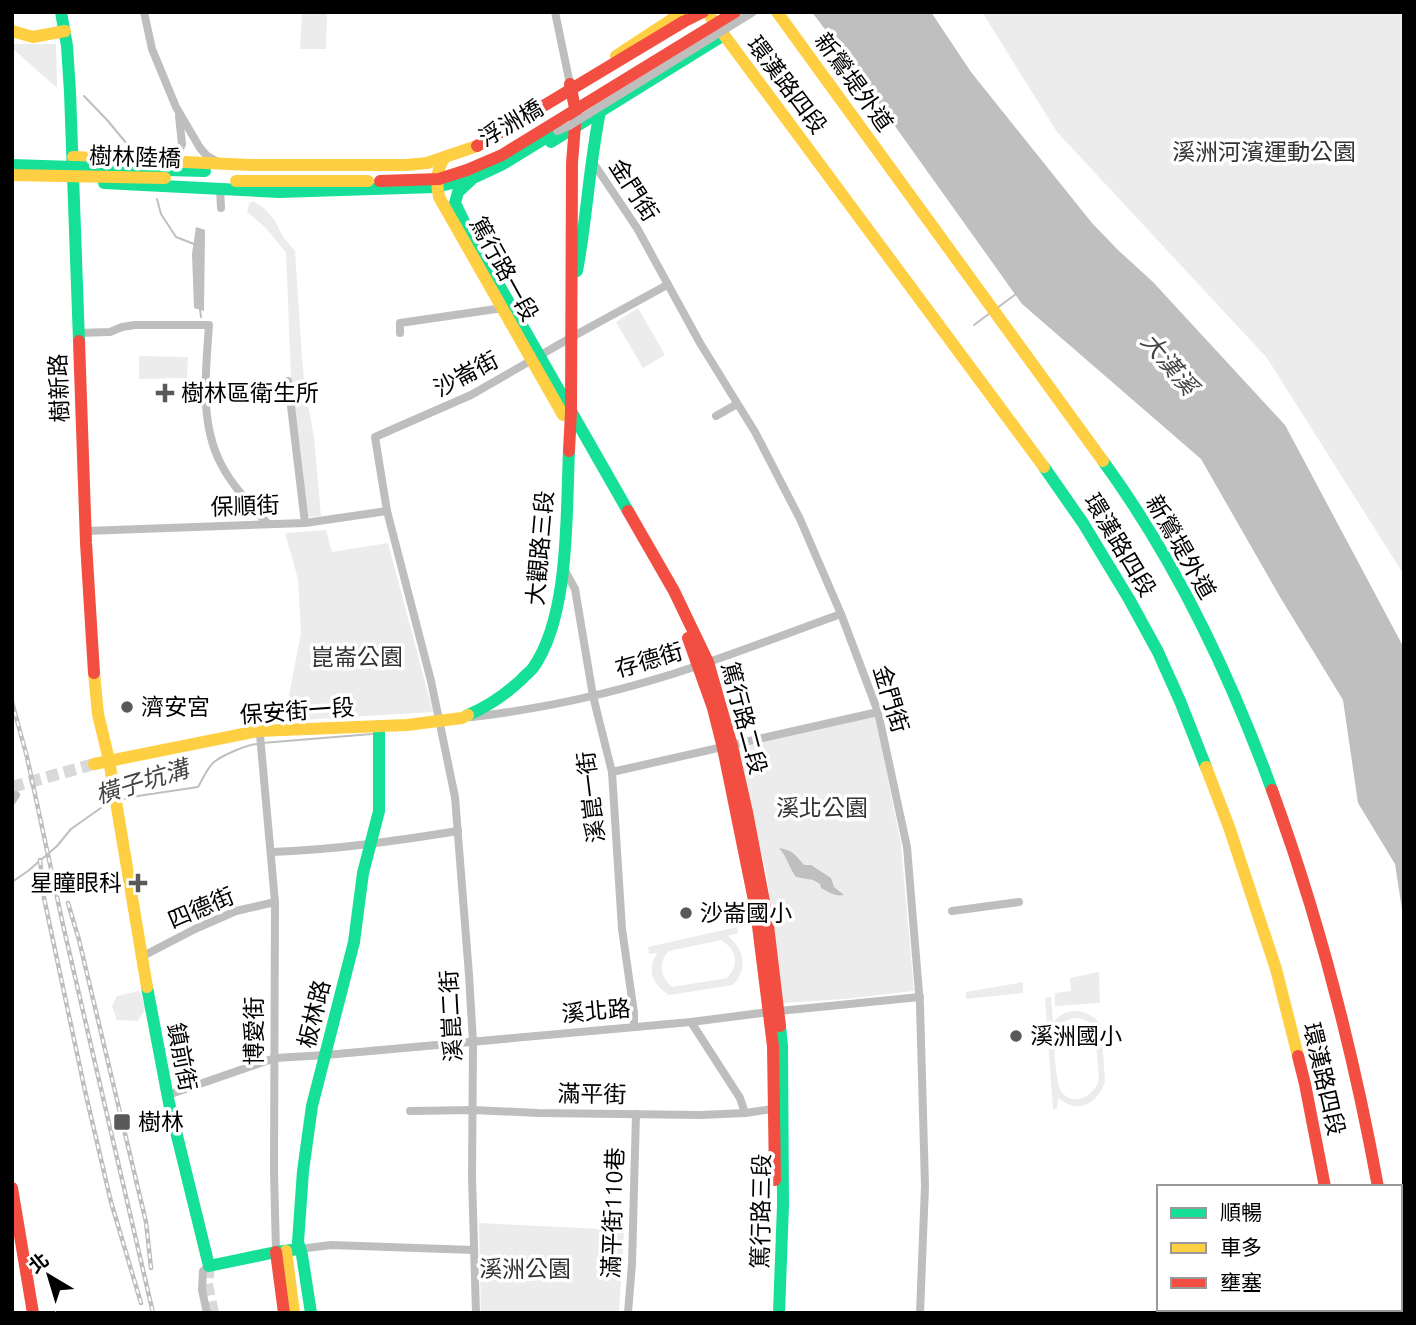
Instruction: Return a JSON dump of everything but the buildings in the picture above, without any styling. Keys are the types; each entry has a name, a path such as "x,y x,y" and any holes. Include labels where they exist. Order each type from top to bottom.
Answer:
{"street":[{"name":"樹新路","path":"61,12 67,46 73,157 93,661 98,714 109,760"},
{"path":"144,12 152,49 181,126 182,144 164,170"},
{"path":"555,12 570,84"},
{"path":"427,163 475,140 649,35 696,12"},
{"path":"257,177 427,163 445,157 477,145 683,17 705,12"},
{"name":"環漢路四段","path":"705,12 1066,497 1129,599 1158,652 1229,827 1276,969 1305,1084 1325,1185"},
{"name":"浮洲橋","path":"380,177 440,171 474,160 716,12"},
{"path":"557,131 567,122 720,29 737,12"},
{"name":"浮洲橋","path":"257,177 380,177 431,180 477,167 502,155 737,12"},
{"path":"472,178 569,126 753,12"},
{"name":"新鶯堤外道","path":"777,12 1112,473 1141,517 1207,636 1235,696 1272,790 1321,936 1348,1037 1378,1185"},
{"path":"12,31 31,37 42,37 65,31"},
{"path":"649,35 656,32 675,57 672,67"},
{"path":"73,181 279,192 436,187 492,176 507,171 724,35"},
{"name":"大觀路三段","path":"379,726 462,718 488,706 508,692 533,668 548,639 558,607 564,567 571,412 572,163 576,113 570,84"},
{"path":"176,107 200,148 217,162 251,165 405,165"},
{"name":"大觀路三段","path":"572,299 600,112"},
{"path":"73,157 164,170 231,164"},
{"path":"436,187 436,173 445,157"},
{"name":"金門街","path":"592,161 637,228 667,285 755,432 800,519 841,614 878,712 907,847 920,997 925,1186 920,1313"},
{"name":"樹林陸橋","path":"12,166 164,170 257,177"},
{"name":"樹林陸橋","path":"12,175 164,170"},
{"path":"257,177 297,191"},
{"name":"篤行路一段","path":"472,178 458,192 455,204 570,428"},
{"name":"篤行路一段","path":"436,187 441,202 503,309 571,412"},
{"path":"220,188 221,208"},
{"path":"572,219 578,222 586,217"},
{"name":"沙崙街","path":"375,437 471,396 667,285"},
{"path":"400,334 400,323 503,309"},
{"path":"78,333 110,332 135,325 209,324 206,367 211,439 221,465 268,524"},
{"name":"保順街","path":"86,531 305,523 288,381"},
{"path":"716,416 737,404"},
{"name":"篤行路二段","path":"571,412 672,587 704,664 713,708 727,747 774,1012 773,1046 778,1109"},
{"name":"篤行路二段","path":"570,428 634,534 704,664"},
{"name":"溪崑二街","path":"375,437 387,511 421,640 455,797 473,1042 476,1313"},
{"path":"305,523 387,511"},
{"name":"溪崑一街","path":"564,567 575,589 593,696 612,772 622,929 634,1027"},
{"name":"存德街","path":"462,718 593,696 704,664 841,614"},
{"path":"612,772 878,712"},
{"name":"保安街一段","path":"94,764 259,733 379,726"},
{"name":"板林路","path":"311,1313 302,1255 287,1250 303,1171 312,1106 354,942 363,873 379,811 379,726"},
{"name":"博愛街","path":"259,733 275,902 274,1172 294,1313"},
{"name":"鎮前街","path":"109,760 167,1095 209,1266 203,1271 202,1290 207,1313"},
{"path":"271,852 371,845 458,831"},
{"name":"四德街","path":"143,956 236,911 275,902"},
{"path":"952,911 1018,902"},
{"name":"溪北路","path":"167,1095 275,1058 691,1022 920,997"},
{"path":"691,1022 740,1098 745,1113"},
{"name":"滿平街","path":"410,1111 701,1115 778,1109"},
{"name":"篤行路三段","path":"771,1313 778,1109"},
{"name":"篤行路三段","path":"778,1109 783,1205 779,1313"},
{"name":"滿平街110巷","path":"628,1313 636,1114"},
{"path":"13,1195 18,1262 33,1313"},
{"path":"209,1266 287,1250 331,1245 474,1251"},
{"name":"博愛街","path":"284,1313 287,1250"}],"green space":[{"path":"302,12 327,12 326,49 300,49"},
{"name":"溪洲河濱運動公園","path":"982,12 1404,12 1404,575 1267,358 1057,132"},
{"path":"12,44 56,44 57,88 12,48"},
{"path":"253,201 264,208 275,221 283,237 295,251 305,389 314,437 321,516 307,517 300,445 292,403 286,253 267,229 247,212"},
{"path":"638,308 665,355 643,368 616,322"},
{"path":"139,356 188,357 187,378 139,379"},
{"name":"崑崙公園","path":"326,530 332,552 388,543 433,712 284,721 301,633 298,579 285,533"},
{"name":"溪北公園","path":"875,716 901,844 914,991 783,1003 766,871 736,748"},
{"path":"737,927 738,933 728,936 741,953 741,973 733,985 669,995 655,982 652,966 657,953 649,954 648,947","holes":["721,940 735,958 734,968 727,978 672,987 665,979 662,965 669,951"]},
{"path":"1099,972 1100,1003 1055,1006 1055,993 1071,991 1070,978"},
{"path":"1023,982 1023,993 966,999 966,992"},
{"path":"139,991 146,1008 138,1021 117,1020 112,1006 117,996"},
{"path":"1051,997 1053,1022 1065,1013 1077,1011 1090,1015 1101,1025 1105,1081 1098,1096 1090,1103 1072,1105 1058,1098 1057,1109 1053,1109 1045,998","holes":["1073,1018 1083,1019 1095,1029 1099,1080 1093,1091 1077,1099 1071,1099 1061,1091 1054,1043 1059,1027"]},
{"name":"溪洲公園","path":"479,1223 624,1230 619,1313 481,1313"}],"water":[{"name":"大漢溪","path":"812,12 931,12 971,72 1092,223 1153,282 1285,425 1404,648 1404,922 1395,864 1358,803 1343,700 1201,459 1022,304"},
{"path":"196,227 205,230 204,311 194,308 192,254"},
{"path":"779,848 791,852 804,865 811,865 831,878 834,887 844,895 829,892 813,880 796,877"}],"waterway":[{"path":"84,96 127,144"},
{"path":"157,199 161,214 176,237 194,244"},
{"path":"997,308 1016,294"},
{"path":"200,309 201,317"},
{"path":"974,325 990,313"},
{"name":"橫子坑溝","path":"262,743 372,734"},
{"name":"橫子坑溝","path":"120,800 198,787 214,762 257,744"},
{"name":"橫子坑溝","path":"12,882 57,846 71,829 112,803"}],"tunnel":[{"path":"12,787 94,764"},
{"path":"209,1266 207,1284 213,1313"}],"railway":[{"path":"12,702 27,757 153,1313"},
{"path":"40,860 44,898 85,1091 111,1202 141,1303"},
{"path":"68,903 146,1222 151,1268"}],"traffic: fast":[{"path":"61,12 67,46 70,92 79,341"},
{"path":"551,142 724,35"},
{"path":"577,271 600,112"},
{"path":"557,131 503,164 473,178 458,192 455,203 471,236 628,511"},
{"path":"12,165 166,170"},
{"path":"166,170 205,171"},
{"path":"104,183 279,192 436,187 469,179"},
{"path":"468,715 490,704 516,685 533,668 545,646 554,621 564,563 569,451"},
{"path":"1103,461 1154,538 1199,620 1238,704 1272,790"},
{"path":"1044,467 1083,523 1158,652 1206,767"},
{"path":"311,1313 298,1242 303,1171 312,1106 354,942 363,873 379,811 379,726"},
{"path":"147,987 169,1103 209,1266 299,1249"},
{"path":"779,1313 783,1205 780,1026"}],"traffic: slow":[{"path":"616,56 683,12"},
{"path":"707,12 1044,467"},
{"path":"777,12 1103,461"},
{"path":"12,31 33,37 65,31"},
{"path":"73,157 251,165 406,165 427,163 477,146"},
{"path":"445,157 438,176 439,197 563,415"},
{"path":"12,175 165,178"},
{"path":"236,181 368,181"},
{"path":"94,673 98,714 109,760 147,987"},
{"path":"94,764 258,731 407,725 468,715"},
{"path":"1206,767 1276,969 1298,1056"},
{"path":"286,1251 294,1313"}],"traffic: jam":[{"path":"683,22 703,12"},
{"path":"380,181 439,179 502,155 735,12"},
{"path":"477,146 683,22"},
{"path":"569,451 572,163 576,113 570,84"},
{"path":"79,341 86,543 94,673"},
{"path":"628,511 674,591 708,662 747,812 767,917 780,1026"},
{"path":"688,638 713,708 756,910 773,1046 775,1180"},
{"path":"1272,790 1334,986 1378,1185"},
{"path":"1298,1056 1325,1185"},
{"path":"12,1188 33,1313"},
{"path":"276,1252 284,1313"}],"place":[{"name":"樹林區衛生所","path":"165,393"},
{"name":"濟安宮","path":"127,707"},
{"name":"星瞳眼科","path":"138,883"},
{"name":"沙崙國小","path":"686,913"},
{"name":"溪洲國小","path":"1016,1036"},
{"name":"樹林","path":"122,1122"}]}
